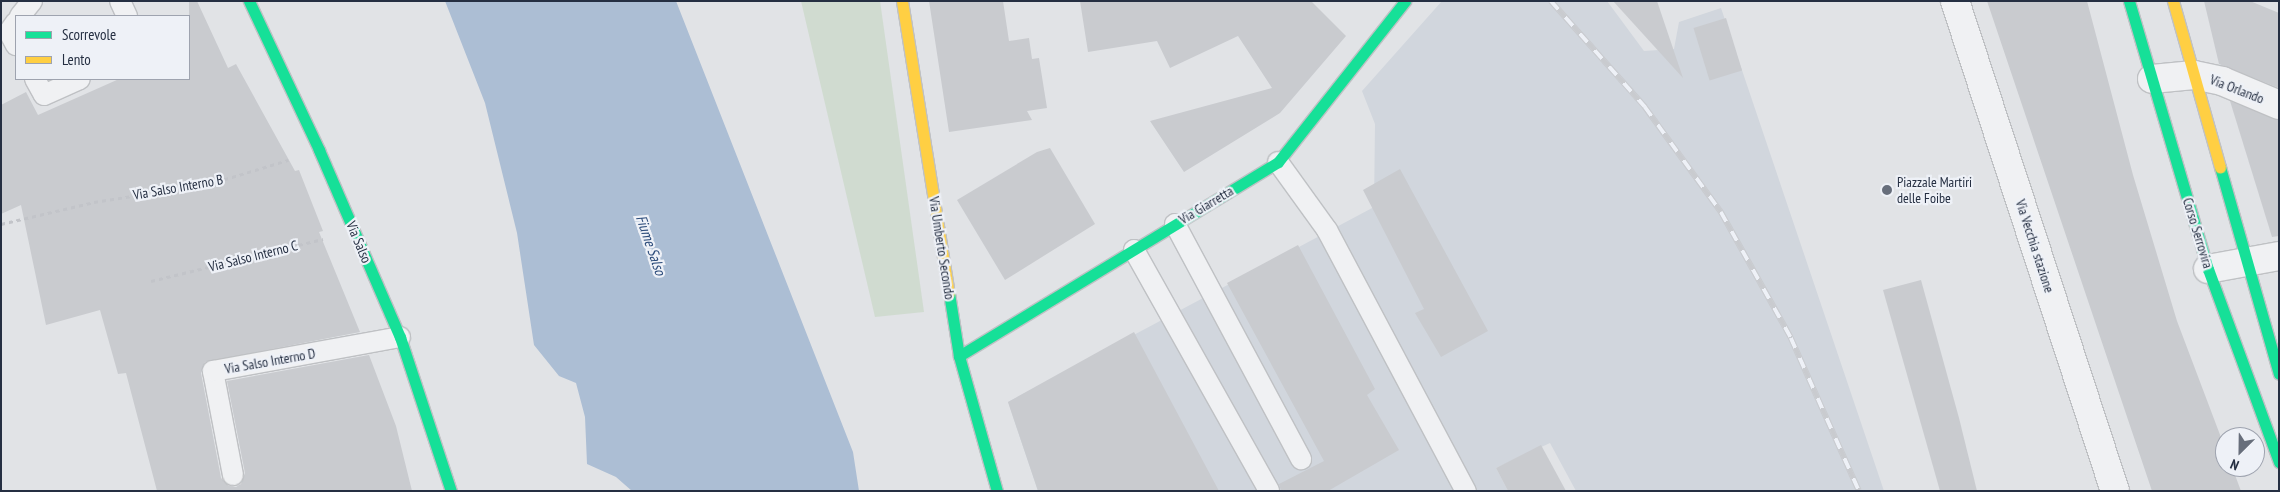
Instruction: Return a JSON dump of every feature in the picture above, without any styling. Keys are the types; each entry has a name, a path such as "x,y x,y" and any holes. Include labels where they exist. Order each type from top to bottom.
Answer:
{"main road":[{"name":"Via Salso","path":"249,1 319,150 400,337 452,491"},
{"name":"Via Umberto Secondo","path":"902,1 959,356 996,491"},
{"name":"Via Giarretta","path":"959,356 1278,162 1405,1"},
{"name":"Corso Serrovira","path":"2129,1 2208,269 2279,462"},
{"path":"2173,1 2277,365"}],"street":[{"name":"Via Vecchia stazione","path":"1955,1 2114,491"},
{"name":"Via Orlando","path":"2152,79 2194,75 2222,81 2279,106"},
{"path":"2208,269 2246,260 2279,256"},
{"path":"2243,368 2277,365"}],"lane":[{"path":"24,15 32,1"},
{"path":"120,1 127,15"},
{"path":"36,80 44,96 78,80"},
{"path":"1278,162 1327,230 1466,491"},
{"path":"1175,224 1301,459"},
{"path":"1134,250 1269,491"},
{"name":"Via Salso Interno D","path":"233,475 213,371 400,337"}],"path":[{"name":"Via Salso Interno B","path":"1,224 94,202 209,184 319,150"},
{"name":"Via Salso Interno C","path":"151,281 354,231"}],"shaded area":[{"path":"801,1 880,1 924,312 875,317"},
{"path":"1442,1 1607,1 1644,51 1674,49 1679,22 1721,8 1884,491 1576,491 1550,443 1496,468 1508,491 1038,491 1008,402 1374,207 1375,124 1362,91"}],"water":[{"name":"Fiume Salso","path":"445,1 676,1 853,452 859,491 632,491 616,477 587,464 585,417 576,383 559,376 534,345 517,233 485,103"}],"building":[{"path":"189,1 197,1 228,68 236,64 295,171 299,170 323,231 319,232 360,332 205,362 201,373 221,478 229,486 236,487 241,484 245,473 227,381 369,355 396,426 412,491 157,491 126,373 118,374 100,310 46,325 21,205 1,214 1,105 26,92 38,115 117,80 190,80"},
{"path":"929,1 1003,1 1009,41 1029,38 1032,59 1039,58 1047,108 1027,111 1032,120 949,132"},
{"path":"1080,1 1311,1 1346,36 1280,113 1184,172 1150,121 1272,88 1238,36 1170,68 1157,41 1088,52"},
{"path":"1613,1 1657,1 1683,78"},
{"path":"1987,1 2087,1 2133,175 2177,321 2217,427 2215,427 2215,477 2236,477 2241,491 2152,491"},
{"path":"2204,1 2250,1 2279,13 2279,88 2219,64"},
{"path":"1726,18 1742,71 1710,81 1693,28"},
{"path":"2230,101 2279,120 2279,236 2272,237"},
{"path":"1050,148 1095,224 1005,280 957,200 1037,152"},
{"path":"1400,169 1488,331 1441,357 1415,313 1424,309 1363,190"},
{"path":"1298,245 1375,389 1367,395 1399,450 1328,491 1281,491 1279,484 1324,461 1227,283"},
{"path":"1921,280 1977,491 1940,491 1883,290"},
{"path":"1134,332 1219,491 1038,491 1008,402"},
{"path":"1541,445 1566,491 1508,491 1496,468"}],"railway":[{"path":"1551,1 1645,107 1721,212 1791,338 1859,491"}],"traffic: fast":[{"path":"249,1 319,150 400,337 451,491"},
{"path":"959,356 1278,162 1405,1"},
{"path":"2129,1 2208,269 2279,462"},
{"path":"2220,167 2279,374"},
{"path":"949,293 959,356 997,491"}],"traffic: slow":[{"path":"902,1 949,293"},
{"path":"2173,1 2220,167"}],"place":[{"name":"Piazzale Martiri delle Foibe","path":"1887,190"}]}
